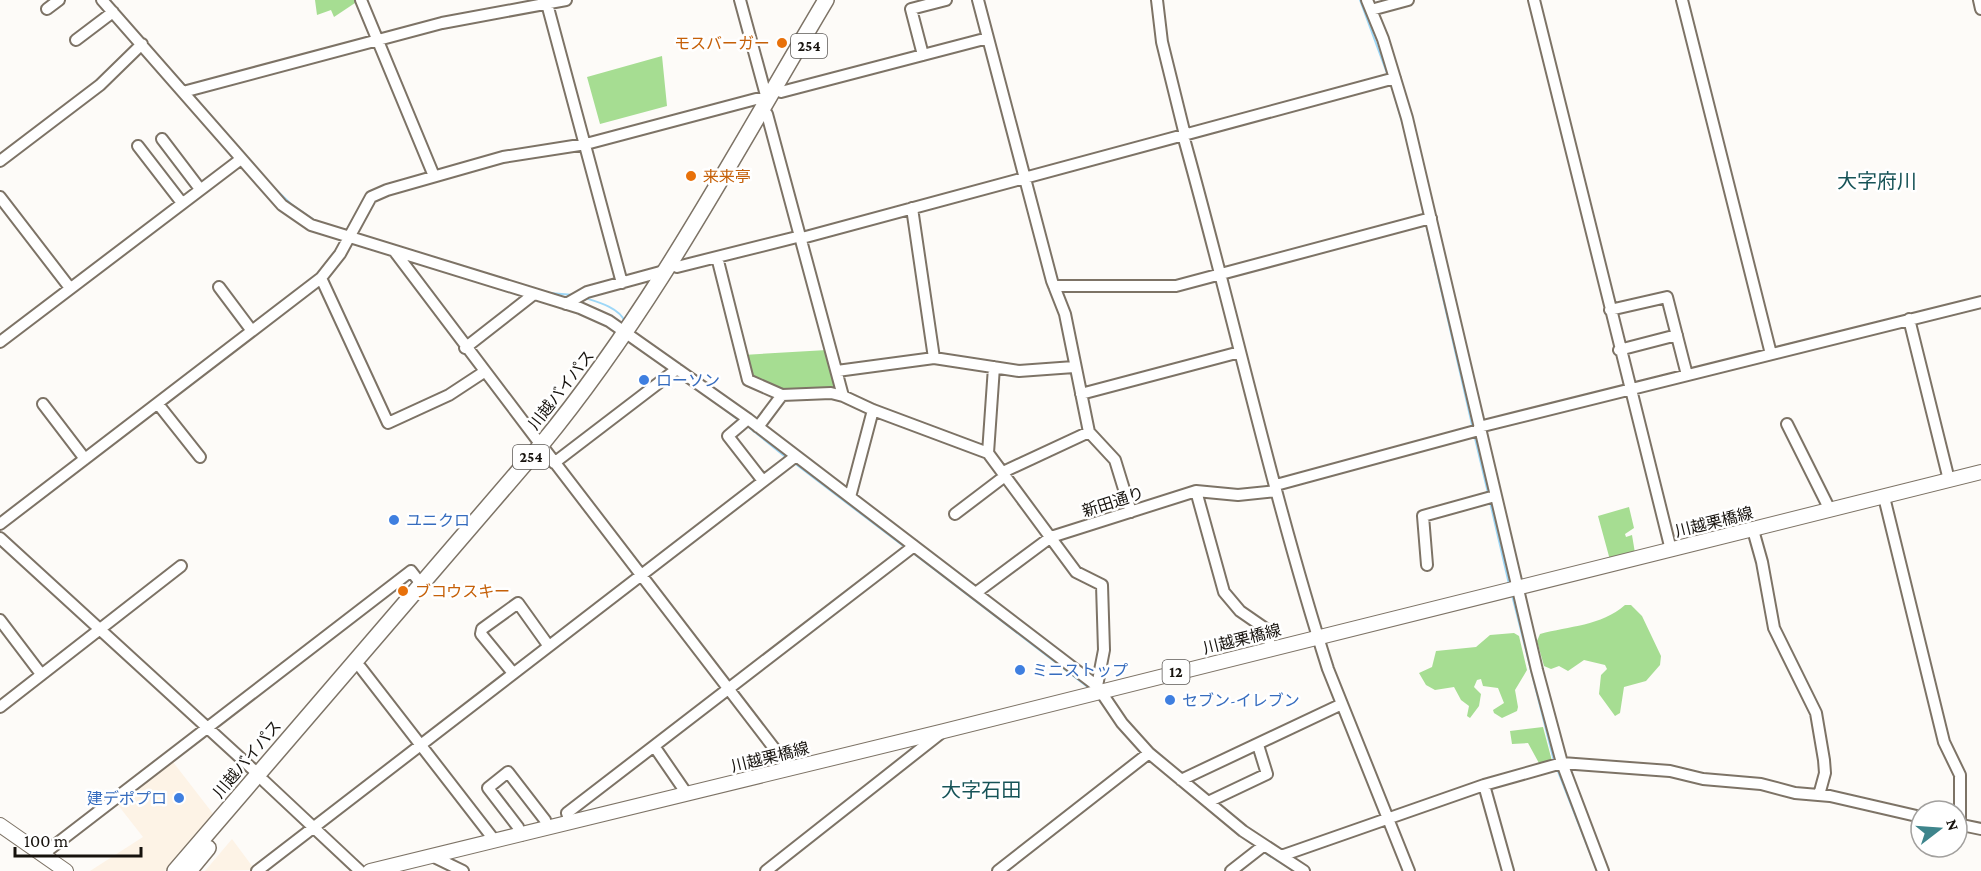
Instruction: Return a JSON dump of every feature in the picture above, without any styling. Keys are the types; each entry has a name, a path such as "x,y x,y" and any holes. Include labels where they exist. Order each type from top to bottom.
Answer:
{"highway":[{"name":"川越バイパス","path":"772,102 826,0"},
{"name":"川越バイパス","path":"175,871 361,668 547,453 630,336 836,0"},
{"name":"川越バイパス","path":"189,871 261,778 421,584 547,453"}],"main road":[{"name":"川越栗橋線","path":"370,871 944,731 1099,688 1317,637 1981,472"},
{"path":"0,825 66,871"}],"street":[{"path":"47,9 58,0"},
{"path":"102,0 282,205 299,219 349,238 566,304 596,315 630,336 748,419 977,592 1099,688 1122,723 1149,753 1263,846 1304,871"},
{"path":"361,0 434,176"},
{"path":"183,92 442,23 566,0"},
{"path":"740,0 772,102 802,237 843,396"},
{"path":"923,55 910,9 946,0"},
{"path":"978,0 1054,286 1065,315 1089,432 1115,460 1131,512"},
{"path":"1157,0 1162,42 1184,135 1317,637 1409,871"},
{"path":"1408,0 1369,5 1395,78 1431,218 1516,587 1562,763 1603,871"},
{"path":"1534,0 1619,350 1631,389 1671,550"},
{"path":"1682,0 1771,354"},
{"path":"1979,0 1981,9"},
{"path":"547,2 622,283"},
{"path":"76,40 113,12"},
{"path":"0,525 321,278 349,238 363,209 372,197 434,176 503,157 586,144 722,108 772,102 923,55 988,38"},
{"path":"0,161 100,85 142,44"},
{"path":"566,304 587,292 671,269 1026,178 1395,78"},
{"path":"162,139 200,189"},
{"path":"138,146 182,203"},
{"path":"0,342 241,159"},
{"path":"0,197 70,288"},
{"path":"912,208 934,358"},
{"path":"1054,286 1176,286 1431,218"},
{"path":"394,252 465,348 790,769"},
{"path":"717,257 748,380 782,395 831,393 843,396 873,410 988,453 1076,572 1102,585 1104,650 1099,688"},
{"path":"321,278 388,423 449,395 484,372"},
{"path":"219,287 252,331"},
{"path":"465,348 534,294"},
{"path":"1610,310 1666,296 1687,375"},
{"name":"新田通り","path":"977,592 1051,537 1196,491 1238,495 1276,488 1479,428 1981,302"},
{"path":"1909,319 1949,480"},
{"path":"1619,350 1677,335"},
{"path":"1081,394 1240,352"},
{"path":"837,371 934,358 994,367 1036,370 1074,367"},
{"path":"988,453 994,367"},
{"path":"547,453 677,369"},
{"path":"758,427 782,395"},
{"path":"43,404 85,459"},
{"path":"158,404 200,457"},
{"path":"850,497 873,410"},
{"path":"748,419 728,436 763,481"},
{"path":"1787,424 1830,510"},
{"path":"955,514 1004,474 1089,432"},
{"path":"257,871 796,456"},
{"path":"1196,491 1224,592 1240,611 1266,629 1271,648"},
{"path":"1426,565 1423,516 1495,496"},
{"path":"1884,497 1944,742 1960,776 1959,799"},
{"path":"1753,530 1762,562 1774,628 1816,713 1825,772 1819,795"},
{"path":"0,538 360,871"},
{"path":"570,822 567,813 914,546"},
{"path":"0,707 181,566"},
{"path":"42,855 411,571 421,584"},
{"path":"513,673 481,634 482,629 518,603 548,645"},
{"path":"0,621 41,674"},
{"path":"361,668 495,841"},
{"path":"1181,780 1342,704"},
{"path":"766,871 944,731"},
{"path":"1208,802 1267,774 1258,744"},
{"path":"654,746 687,794"},
{"path":"998,871 1149,753"},
{"path":"1281,856 1484,785 1562,763 1670,771 1703,779 1761,784 1795,793 1819,795 1909,814"},
{"path":"520,835 518,827 488,788 508,772 546,820 548,828"},
{"path":"1484,785 1508,871"},
{"path":"1231,871 1263,846"},
{"path":"432,856 463,871"}],"shaded area":[{"path":"173,762 214,815 165,871 90,871 143,837 118,805"},
{"path":"232,839 255,870 205,871"}],"green space":[{"path":"315,0 358,1 334,17 331,10 317,15"},
{"path":"662,56 667,106 600,124 587,77"},
{"path":"827,350 838,389 782,392 749,379 743,355"},
{"path":"1629,507 1634,528 1625,534 1626,537 1632,535 1635,553 1610,560 1598,516"},
{"path":"1625,605 1631,605 1642,616 1661,656 1660,665 1646,681 1624,687 1620,713 1615,716 1599,694 1601,675 1607,669 1605,665 1584,660 1568,671 1559,666 1551,669 1544,666 1537,641 1540,634 1595,621 1616,612"},
{"path":"1514,633 1519,636 1527,670 1515,690 1517,711 1502,718 1493,710 1504,703 1498,688 1483,686 1481,679 1477,680 1474,687 1481,694 1479,706 1470,718 1467,716 1469,706 1461,700 1454,687 1435,690 1426,685 1419,673 1432,667 1436,651 1476,647 1490,635"},
{"path":"1543,727 1552,761 1540,765 1528,743 1512,744 1510,731"}],"waterway":[{"path":"1360,0 1388,76"},
{"path":"158,56 186,87"},
{"path":"1391,84 1407,139"},
{"path":"192,94 267,180"},
{"path":"1415,174 1424,215"},
{"path":"271,185 291,204 317,222"},
{"path":"1426,224 1473,429"},
{"path":"524,285 549,293 574,295"},
{"path":"585,298 614,309 625,322"},
{"path":"724,409 741,422"},
{"path":"746,425 788,459"},
{"path":"1474,434 1488,493"},
{"path":"793,462 906,548"},
{"path":"1490,502 1509,584"},
{"path":"913,553 1089,688"},
{"path":"1512,595 1554,761"},
{"path":"1557,769 1597,871"},
{"path":"1262,851 1294,871"}],"place":[{"name":"モスバーガー","path":"782,43"},
{"name":"来来亭","path":"691,176"},
{"name":"ローソン","path":"644,380"},
{"name":"ユニクロ","path":"394,520"},
{"name":"ブコウスキー","path":"403,591"},
{"name":"ミニストップ","path":"1020,670"},
{"name":"セブン-イレブン","path":"1170,700"},
{"name":"建デポプロ","path":"179,798"}],"district":[{"name":"大字府川","path":"1877,181"},
{"name":"大字石田","path":"981,790"}]}
